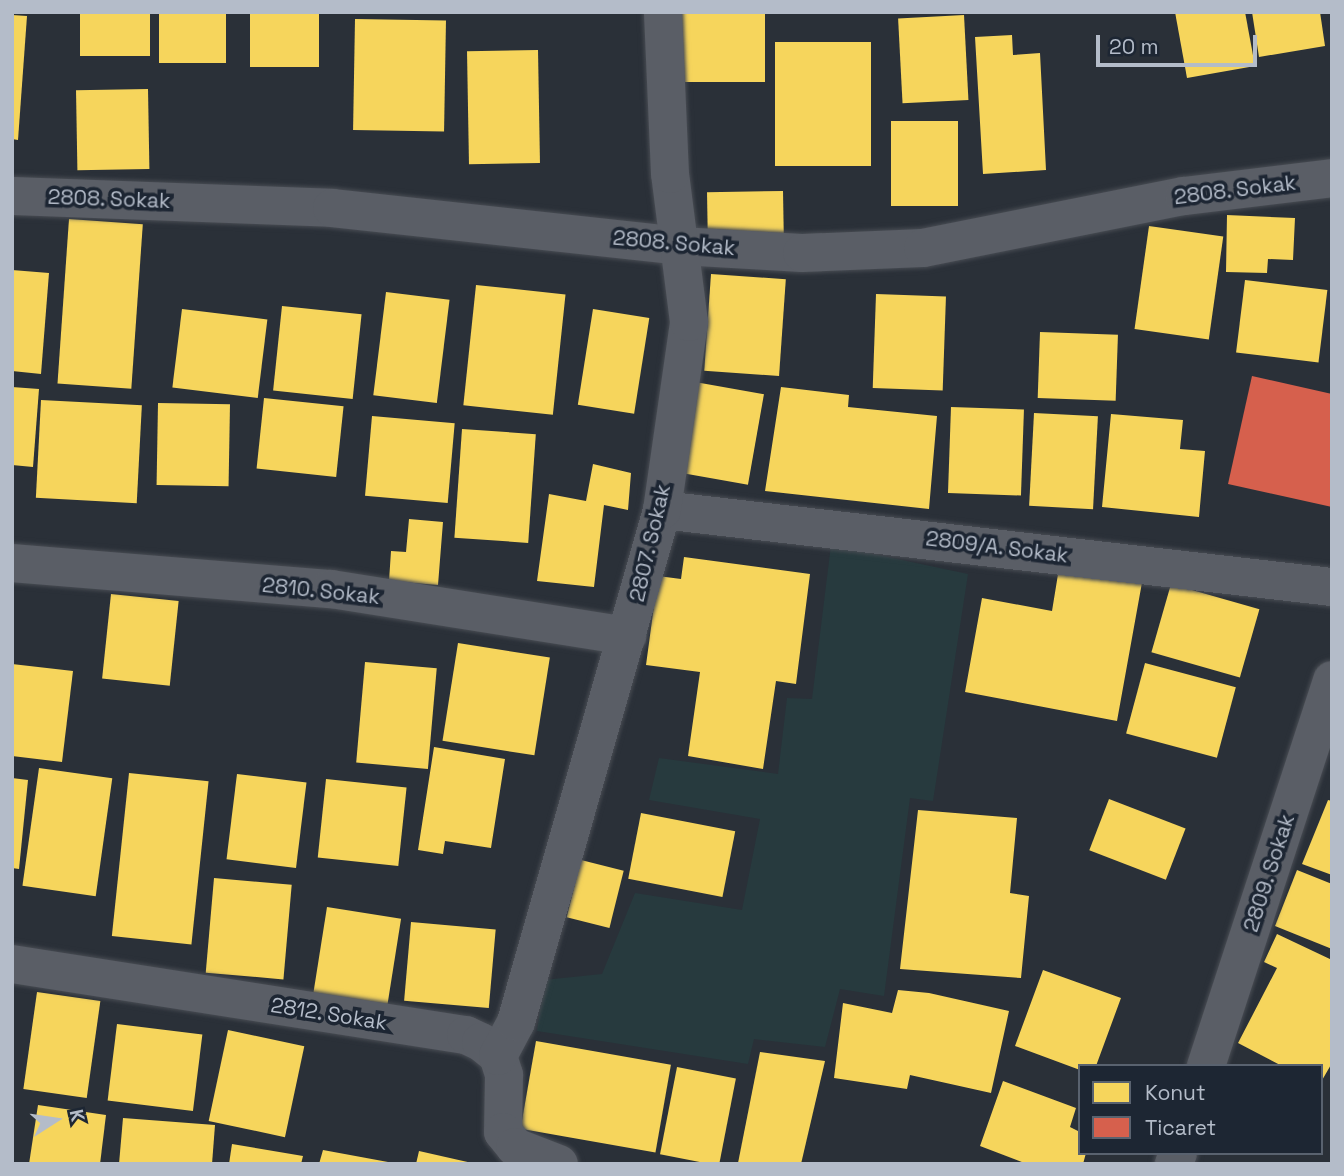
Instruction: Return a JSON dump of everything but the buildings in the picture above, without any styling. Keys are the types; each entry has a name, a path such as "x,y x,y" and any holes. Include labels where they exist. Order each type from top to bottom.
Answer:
{"street":[{"name":"2807. Sokak","path":"498,1056 516,1021 662,510 689,322 670,174 663,12"},
{"name":"2808. Sokak","path":"12,196 332,208 680,246 802,253 923,248 1184,196 1332,178"},
{"name":"2809/A. Sokak","path":"662,510 1332,587"},
{"name":"2810. Sokak","path":"12,563 331,589 627,636"},
{"name":"2809. Sokak","path":"1207,1064 1332,680"},
{"name":"2812. Sokak","path":"12,964 466,1035 481,1042 498,1056"},
{"path":"498,1056 504,1076 503,1132 515,1147 559,1164"}],"green space":[{"path":"831,545 968,574 933,801 910,798 884,996 840,989 825,1047 754,1039 748,1064 537,1031 544,980 602,974 635,893 742,910 760,819 649,800 659,758 778,774 787,698 812,699"}]}
